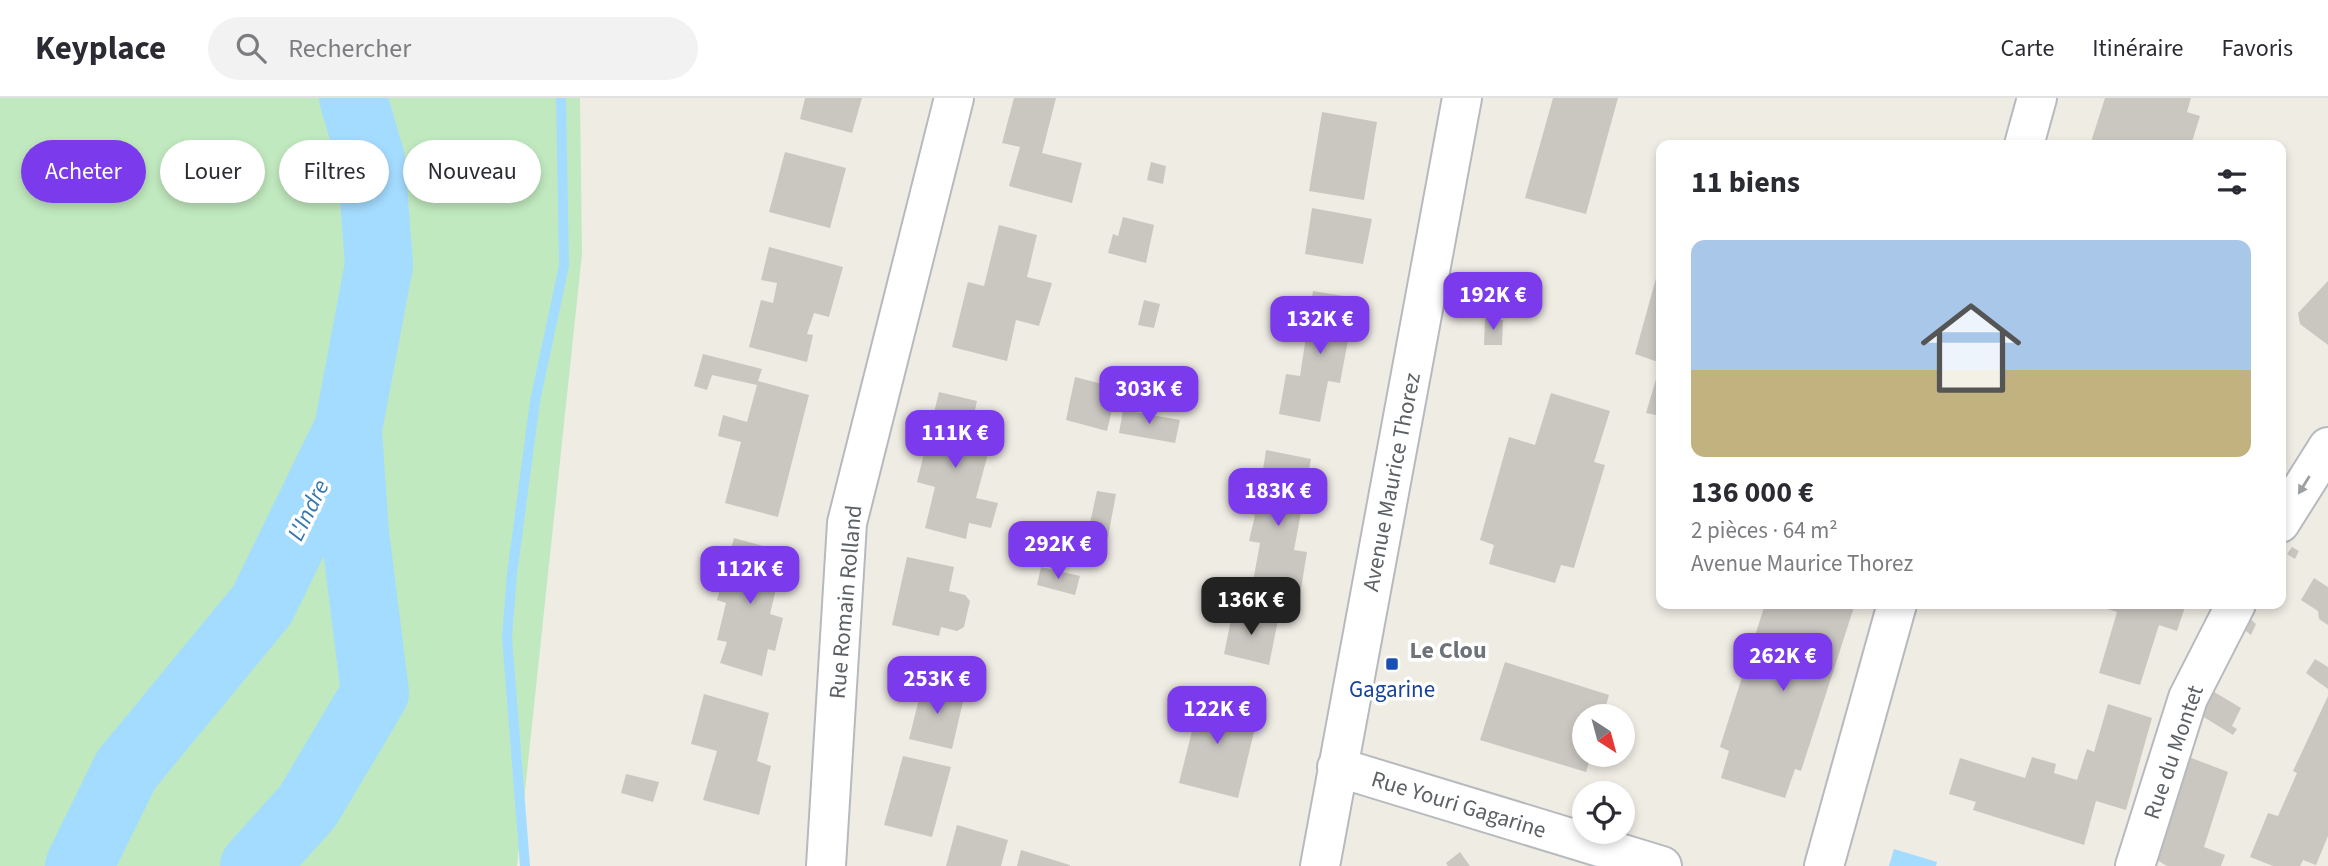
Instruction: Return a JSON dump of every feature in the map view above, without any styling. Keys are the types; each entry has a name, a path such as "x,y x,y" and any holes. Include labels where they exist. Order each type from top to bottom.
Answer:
{"street":[{"name":"Rue Romain Rolland","path":"826,866 847,523 954,98"},
{"name":"Avenue Maurice Thorez","path":"1320,866 1462,98"},
{"path":"2025,140 2037,98"},
{"path":"2286,514 2328,447"},
{"path":"1824,866 1896,609"},
{"name":"Rue du Montet","path":"2135,866 2188,698 2233,609"},
{"name":"Rue Youri Gagarine","path":"1338,766 1661,866"}],"green space":[{"path":"0,98 580,98 582,254 517,866 0,866"}],"water":[{"path":"1894,849 1937,862 1936,866 1889,866"}],"building":[{"path":"805,98 862,98 852,133 800,119"},
{"path":"1014,98 1056,98 1042,153 1082,163 1072,203 1009,186 1020,147 1002,143"},
{"path":"1553,98 1618,98 1586,214 1525,198"},
{"path":"2105,98 2191,98 2187,112 2200,116 2193,140 2092,140"},
{"path":"1322,112 1377,122 1364,200 1309,191"},
{"path":"785,152 846,168 830,228 769,212"},
{"path":"1151,162 1166,166 1163,184 1147,180"},
{"path":"1312,208 1372,219 1363,264 1305,254"},
{"path":"1123,217 1154,225 1146,263 1108,253 1113,234 1118,236"},
{"path":"999,225 1037,235 1027,277 1052,283 1039,326 1016,320 1007,361 952,347 968,282 984,286"},
{"path":"769,247 843,267 829,317 814,313 807,334 813,335 807,362 749,347 761,300 773,303 777,283 761,280"},
{"path":"1656,278 1656,361 1635,354"},
{"path":"2328,281 2328,345 2300,324 2298,313"},
{"path":"1313,291 1356,298 1340,383 1328,381 1320,422 1279,414 1286,374 1300,376"},
{"path":"1144,300 1160,304 1154,328 1138,325"},
{"path":"1485,319 1503,320 1502,345 1484,345"},
{"path":"703,354 762,369 758,381 809,395 778,517 725,503 741,442 718,436 723,415 747,422 757,385 712,375 707,390 694,386"},
{"path":"1075,377 1110,386 1105,407 1112,410 1107,431 1066,420"},
{"path":"1656,379 1656,415 1646,413"},
{"path":"939,392 977,401 967,445 989,450 976,498 998,503 991,528 969,523 966,539 925,528 935,487 917,482"},
{"path":"1551,393 1610,411 1594,462 1605,465 1574,568 1561,565 1555,583 1489,564 1494,545 1480,540 1509,437 1535,445"},
{"path":"1123,410 1180,420 1175,443 1119,433"},
{"path":"1266,450 1311,459 1294,550 1307,552 1298,607 1250,598 1260,543 1249,541 1255,515 1236,510 1241,492 1259,495"},
{"path":"1097,491 1116,494 1108,537 1088,532"},
{"path":"734,538 785,552 770,614 783,618 775,651 768,649 762,676 720,663 727,642 717,640 726,603 717,600"},
{"path":"2292,547 2299,551 2295,559 2287,554"},
{"path":"907,557 954,567 949,591 965,595 970,601 964,627 957,631 941,627 939,636 892,625"},
{"path":"1041,567 1080,576 1075,595 1037,585"},
{"path":"2314,578 2328,587 2328,625 2319,619 2318,611 2301,600"},
{"path":"1763,609 1853,609 1801,771 1795,769 1785,798 1721,778 1729,751 1720,747"},
{"path":"2107,609 2184,609 2177,631 2159,625 2140,685 2099,673 2117,612"},
{"path":"1233,610 1278,620 1269,665 1224,654"},
{"path":"2248,617 2256,624 2251,635 2242,628"},
{"path":"2315,659 2328,667 2328,689 2306,673"},
{"path":"1505,662 1609,695 1606,704 1572,704 1572,767 1588,767 1586,772 1480,740"},
{"path":"923,683 965,693 952,749 909,739"},
{"path":"1205,686 1242,694 1234,727 1254,732 1238,798 1179,783"},
{"path":"2211,690 2241,708 2232,726 2237,729 2233,735 2202,716"},
{"path":"704,694 769,713 757,761 771,766 759,815 703,800 717,751 691,744"},
{"path":"2328,696 2328,836 2316,865 2303,860 2300,866 2273,866 2250,857 2268,813 2278,816 2297,773 2293,771"},
{"path":"2108,704 2152,718 2126,810 2096,801 2084,845 1973,810 1976,802 1949,794 1960,758 2025,778 2032,757 2056,764 2054,773 2077,780 2087,749 2094,752"},
{"path":"903,756 951,767 932,837 884,825"},
{"path":"2189,757 2228,772 2204,847 2225,855 2221,866 2167,866 2157,860"},
{"path":"626,774 659,782 653,802 621,793"},
{"path":"957,825 1008,840 1001,866 946,866"},
{"path":"1021,850 1070,865 1070,866 1017,866"},
{"path":"1460,852 1470,866 1448,866 1446,863"}],"waterway":[{"name":"L'Indre","path":"79,866 126,770 262,605 348,429 379,265 371,159 353,98"},
{"path":"525,866 507,637 512,574 535,401 564,266 561,98"},
{"path":"254,866 308,806 375,693 355,533 348,431"}],"place":[{"name":"Gagarine","path":"1392,664"}],"district":[{"name":"Le Clou","path":"1448,650"}]}
